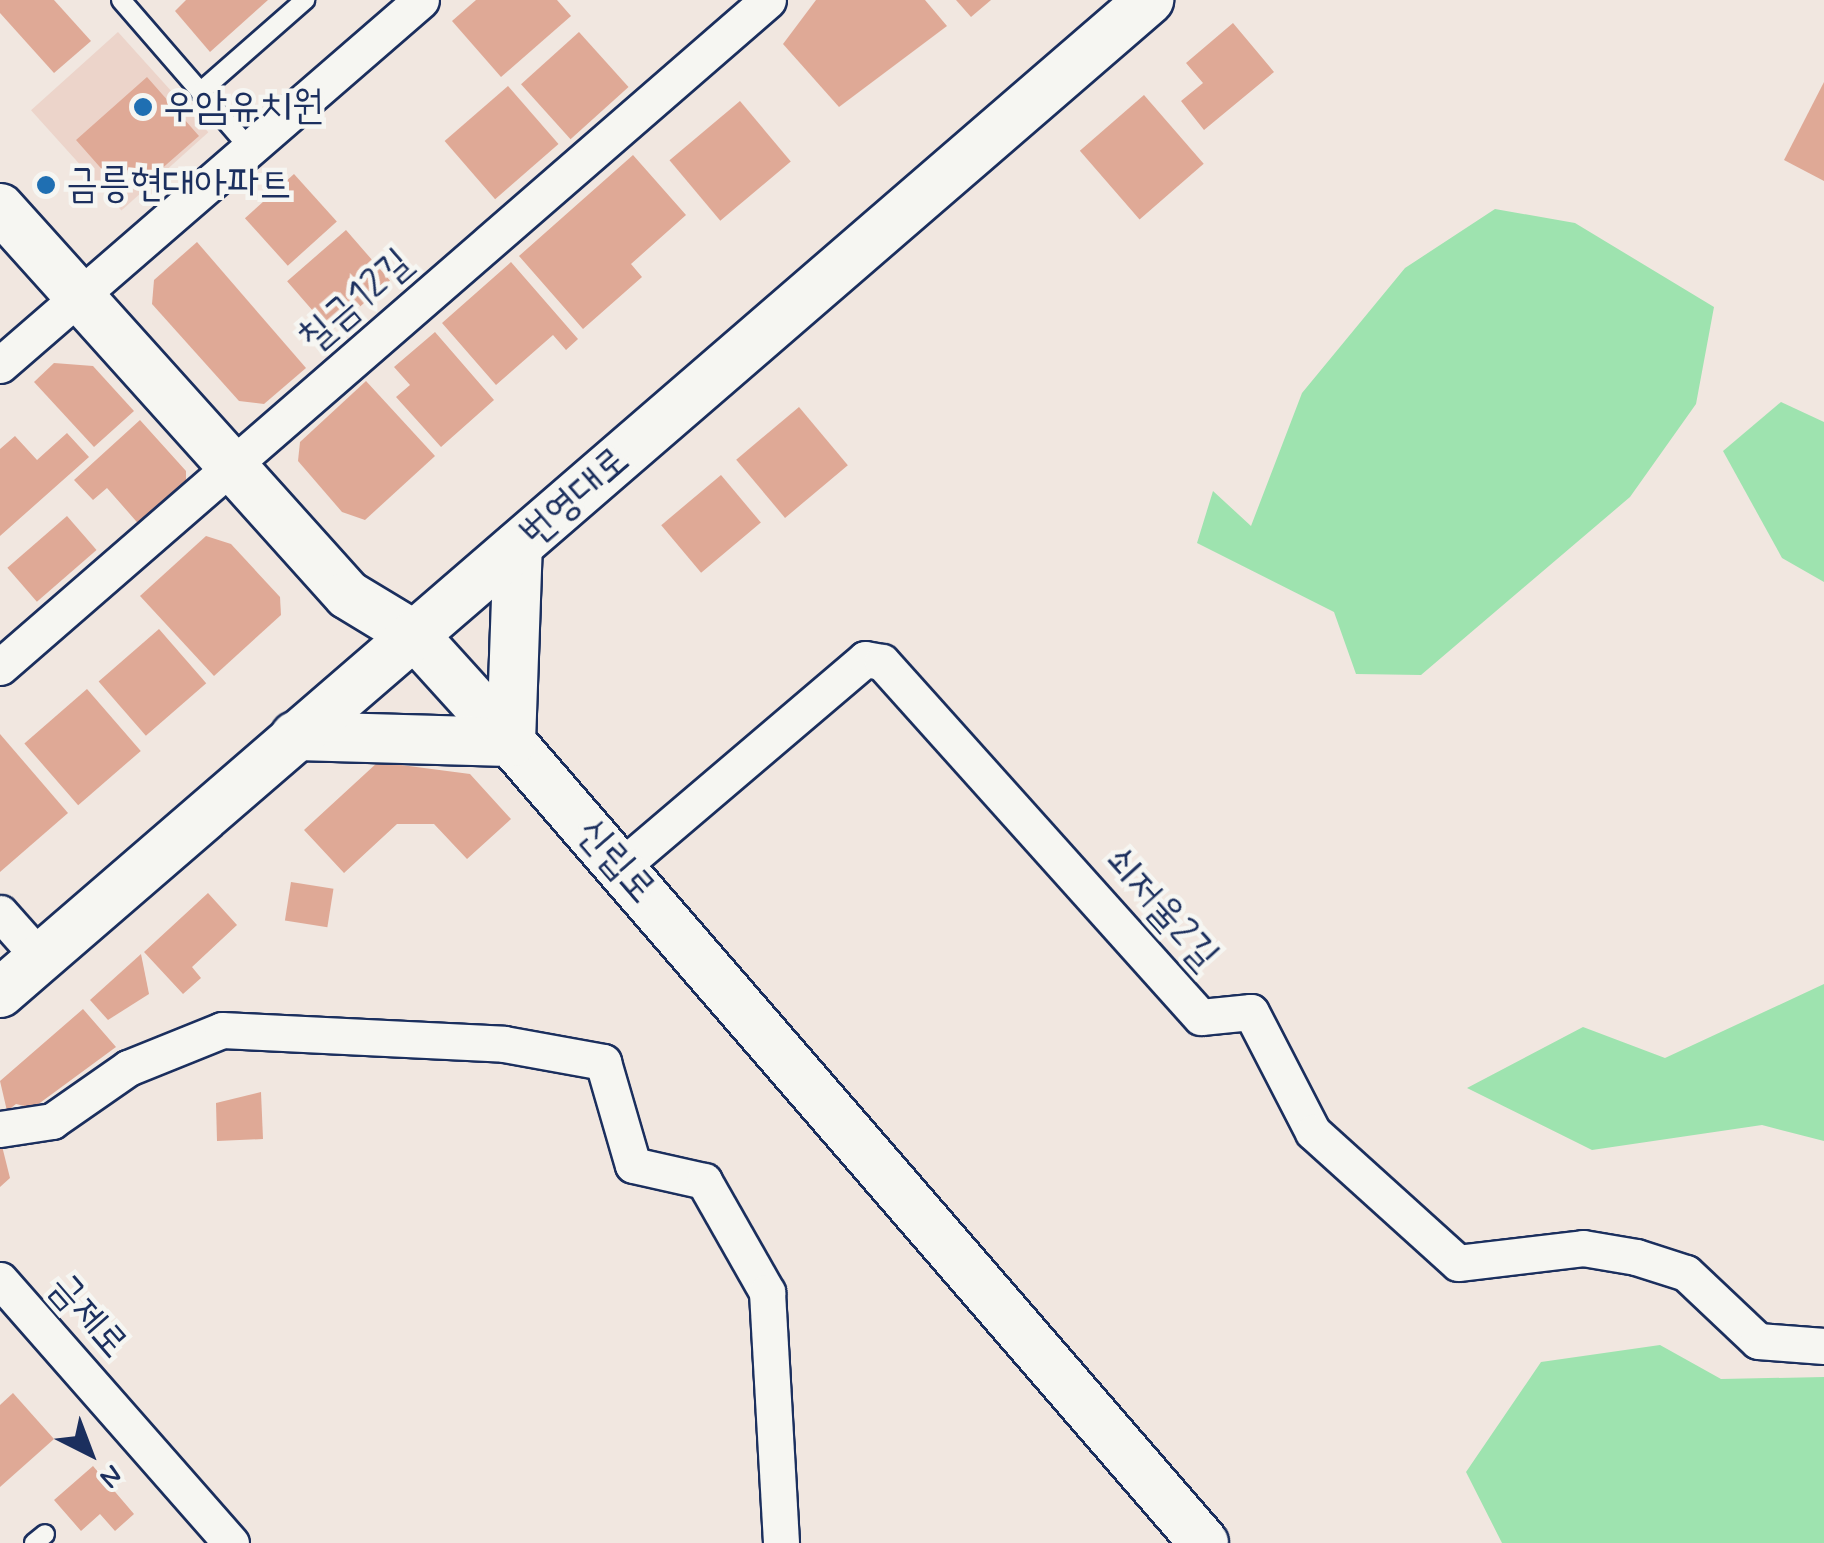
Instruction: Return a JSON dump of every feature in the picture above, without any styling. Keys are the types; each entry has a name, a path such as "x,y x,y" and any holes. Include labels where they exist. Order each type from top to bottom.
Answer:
{"street":[{"path":"0,365 420,0"},
{"name":"칠금12길","path":"0,667 768,0"},
{"name":"번영대로","path":"0,993 1150,0"},
{"name":"신립로","path":"0,208 348,596 414,635 511,742 1204,1543"},
{"path":"295,736 511,742 518,546"},
{"name":"쇠저울2길","path":"622,866 865,659 882,662 1201,1017 1250,1012 1314,1132 1458,1263 1583,1248 1636,1257 1686,1273 1758,1341 1824,1346"},
{"path":"0,913 40,958"},
{"path":"0,1128 52,1120 128,1068 222,1030 504,1044 603,1062 633,1165 704,1181 767,1292 781,1543"},
{"name":"금제로","path":"0,1280 231,1543"}],"lane":[{"path":"120,0 249,148"},
{"path":"200,92 305,0"}],"shaded area":[{"path":"118,32 208,132 121,211 31,110"}],"green space":[{"path":"1495,209 1575,223 1714,307 1696,404 1630,497 1421,675 1356,674 1334,612 1197,543 1213,491 1251,526 1302,393 1405,268"},
{"path":"1781,402 1824,422 1824,582 1782,558 1723,451"},
{"path":"1824,984 1824,1141 1762,1125 1592,1150 1467,1088 1583,1027 1665,1058"},
{"path":"1660,1345 1721,1379 1824,1377 1824,1543 1502,1543 1466,1472 1541,1362"}],"building":[{"path":"0,0 54,0 91,41 54,73 0,13"},
{"path":"186,0 268,0 210,52 175,11"},
{"path":"476,0 557,0 571,16 501,77 452,21"},
{"path":"816,0 925,0 947,26 839,107 783,44"},
{"path":"956,0 991,0 971,17"},
{"path":"1233,23 1274,72 1204,130 1181,101 1203,83 1186,63"},
{"path":"579,32 629,87 571,139 521,84"},
{"name":"우암유치원","path":"147,77 199,136 143,185 129,169 114,183 76,140"},
{"path":"1824,82 1824,181 1784,160"},
{"path":"508,86 559,144 495,199 445,141"},
{"path":"1144,95 1204,164 1140,219 1080,151"},
{"path":"740,101 791,162 720,221 670,160"},
{"path":"633,155 686,215 631,264 642,277 583,329 519,256"},
{"path":"294,174 337,222 288,266 245,218"},
{"path":"346,230 390,281 331,332 287,281"},
{"path":"197,242 306,368 264,404 239,401 152,304 154,280"},
{"path":"511,262 578,339 566,350 553,335 496,385 442,323"},
{"path":"435,332 494,400 441,447 396,397 410,385 394,367"},
{"path":"54,363 93,366 134,411 94,447 34,382"},
{"path":"366,381 435,456 365,520 342,512 298,461 300,442"},
{"path":"799,407 848,465 785,518 736,460"},
{"path":"140,420 186,471 186,491 143,529 107,488 93,500 74,480"},
{"path":"67,433 89,457 0,536 0,449 15,436 37,460"},
{"path":"721,475 761,522 701,573 661,525"},
{"path":"67,516 97,550 37,602 7,568"},
{"path":"206,536 231,544 280,597 281,615 214,676 140,596"},
{"path":"159,629 206,683 146,736 99,681"},
{"path":"87,689 141,751 78,805 24,743"},
{"path":"0,734 68,813 0,872"},
{"path":"378,762 470,774 511,819 467,859 434,824 397,824 344,873 304,830"},
{"path":"291,882 333,889 327,927 285,921"},
{"path":"208,893 237,925 192,967 201,978 183,994 144,952"},
{"path":"141,954 149,994 108,1020 90,1000"},
{"path":"83,1009 116,1047 33,1108 16,1104 7,1111 0,1081"},
{"path":"261,1092 263,1139 217,1141 216,1103"},
{"path":"0,1138 10,1178 0,1187"},
{"path":"13,1393 54,1439 0,1487 0,1405"},
{"path":"93,1466 134,1514 115,1531 100,1514 81,1531 54,1500"}],"place":[{"name":"우암유치원","path":"143,107"},
{"name":"금릉현대아파트","path":"46,185"}]}
